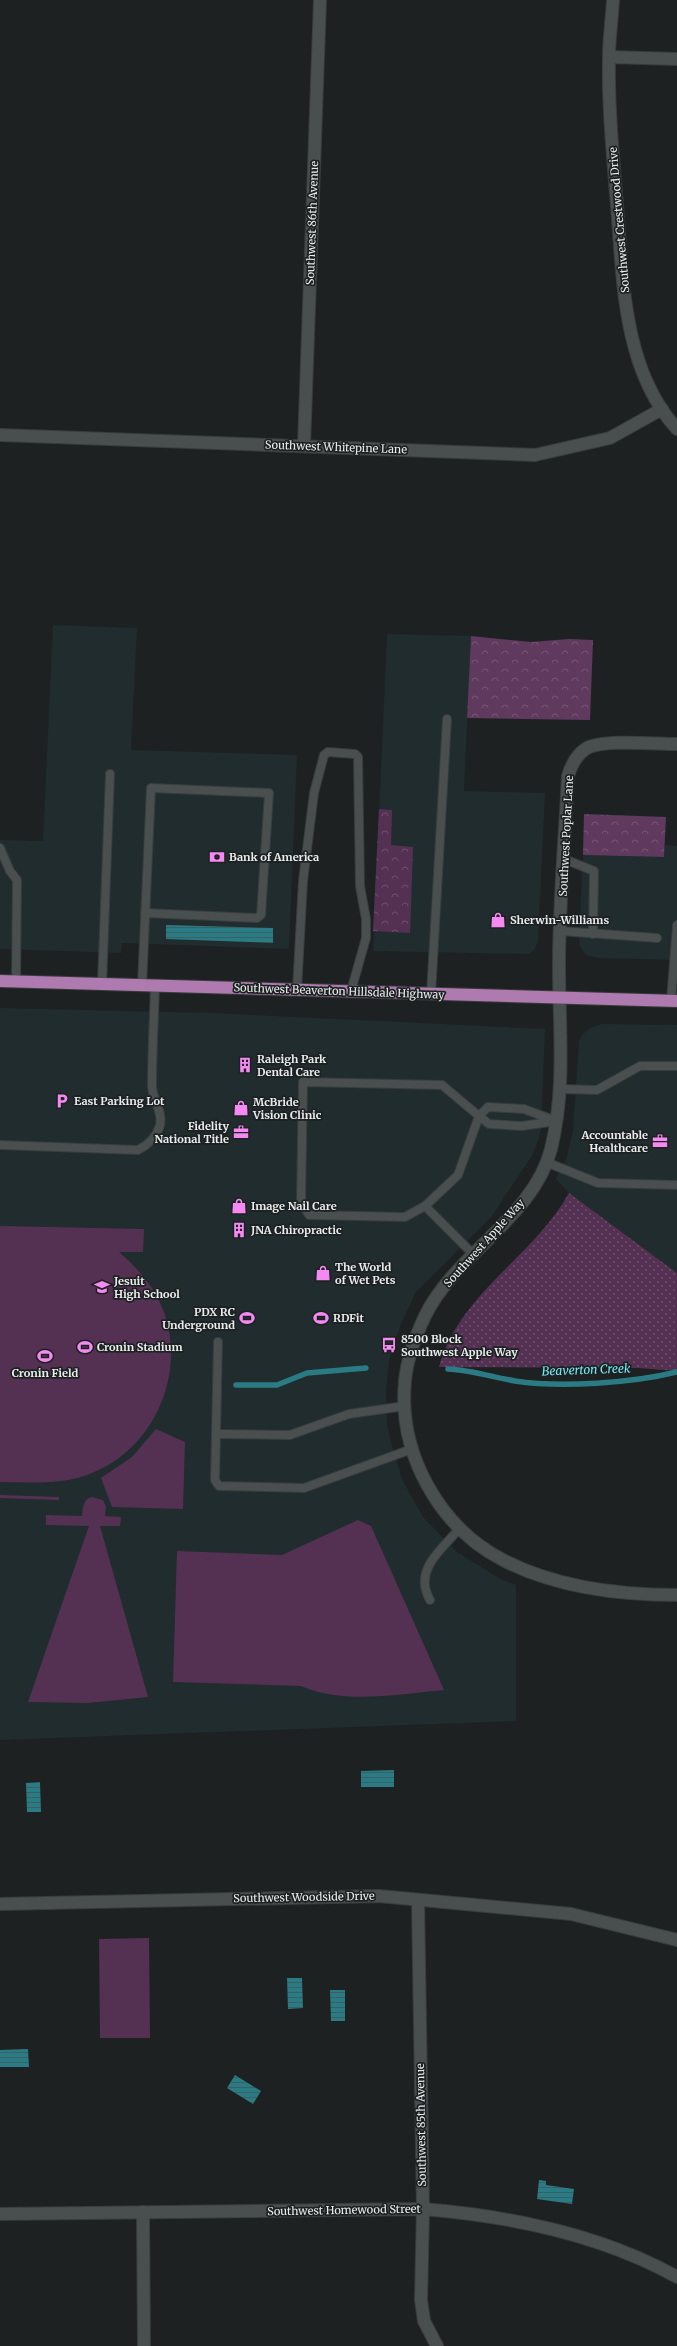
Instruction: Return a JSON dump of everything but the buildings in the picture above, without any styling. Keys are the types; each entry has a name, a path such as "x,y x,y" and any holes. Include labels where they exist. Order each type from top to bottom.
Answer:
{"main road":[{"name":"Southwest Beaverton Hillsdale Highway","path":"0,981 674,1001"}],"street":[{"name":"Southwest 86th Avenue","path":"304,446 320,0"},
{"name":"Southwest Crestwood Drive","path":"613,0 609,57 610,113 623,276 629,324 646,381 662,409 677,429"},
{"path":"609,57 677,59"},
{"name":"Southwest Whitepine Lane","path":"0,435 536,455 610,438 662,409"},
{"name":"Southwest Poplar Lane","path":"560,997 561,931 568,776 571,767 578,756 585,749 598,744 677,744"},
{"name":"Southwest Apple Way","path":"560,997 561,1089 550,1152 532,1191 506,1222 450,1279 426,1315 411,1353 406,1373 405,1406 412,1449 421,1474 433,1494 460,1528 478,1544 503,1560 544,1577 639,1594 677,1594"},
{"name":"Southwest Woodside Drive","path":"0,1904 352,1896 571,1914 677,1940"},
{"name":"Southwest 85th Avenue","path":"418,1901 423,2209 422,2300 424,2321 437,2346"},
{"name":"Southwest Homewood Street","path":"0,2214 423,2209 472,2213 548,2229 596,2242 677,2277"},
{"path":"143,2212 144,2346"}],"lane":[{"path":"431,994 447,719"},
{"path":"297,990 303,881 314,793 324,754 328,752 355,754 358,757 360,886 366,919 363,953 351,991"},
{"path":"102,984 110,774"},
{"path":"142,985 145,913 151,788 269,793 261,915 257,918 145,913"},
{"path":"0,848 10,871 17,880 16,982"},
{"path":"564,860 594,871 593,934"},
{"path":"674,1001 677,925"},
{"path":"561,931 657,938"},
{"path":"0,1145 138,1150 152,1140 160,1124 159,1112 152,1089 155,986"},
{"path":"561,1089 596,1090 640,1066 677,1066"},
{"path":"556,1121 522,1126 489,1124 479,1116 442,1085 303,1082 301,1202 309,1214 404,1217 425,1206 458,1175 479,1116 488,1107 524,1109 556,1121"},
{"path":"546,1162 598,1183 677,1185"},
{"path":"425,1206 473,1254"},
{"path":"218,1342 215,1480 219,1486 304,1488 412,1449"},
{"path":"216,1434 290,1435 349,1414 405,1406"},
{"path":"430,1600 423,1583 427,1569 460,1528"}],"shaded area":[{"path":"53,625 137,628 131,750 297,755 289,949 122,943 121,953 0,949 0,840 43,841"},
{"path":"387,634 471,636 464,791 545,793 538,941 535,949 529,954 373,951"},
{"path":"665,845 677,846 677,960 597,958 586,955 580,947 579,940 583,855 664,857"},
{"name":"Jesuit High School","path":"0,1008 212,1013 545,1029 541,1131 533,1154 492,1216 416,1292 401,1324 389,1360 386,1392 387,1424 392,1446 402,1479 423,1517 457,1552 502,1580 516,1585 516,1721 0,1740"},
{"path":"602,1024 677,1025 677,1273 569,1193 556,1179 566,1160 573,1130 579,1041 582,1035 590,1028"}],"green space":[{"path":"471,636 531,642 569,639 593,640 590,720 467,718"},
{"path":"379,809 392,810 391,845 413,847 410,933 373,931"},
{"path":"584,814 666,817 664,857 583,855"},
{"path":"569,1193 677,1273 677,1371 639,1368 439,1367 449,1341 463,1317 480,1296 554,1216"},
{"name":"Cronin Stadium","path":"0,1226 144,1229 143,1252 119,1252 133,1265 152,1288 165,1315 170,1340 170,1365 166,1389 157,1412 144,1433 127,1451 107,1466 84,1476 53,1482 0,1482"},
{"path":"156,1429 185,1442 183,1509 112,1507 101,1478 132,1457"},
{"path":"0,1495 59,1497 59,1500 0,1498"},
{"path":"92,1497 103,1500 106,1507 105,1516 121,1517 120,1526 100,1526 148,1697 88,1703 28,1702 89,1526 46,1525 46,1515 82,1516 85,1502"},
{"path":"358,1520 371,1526 444,1690 390,1696 353,1697 318,1692 301,1686 173,1682 177,1551 282,1555"},
{"path":"149,1938 150,2038 100,2038 99,1939"}],"water":[{"path":"166,925 273,928 273,943 166,939"},
{"path":"394,1770 394,1787 361,1787 361,1771"},
{"path":"40,1782 41,1812 27,1812 26,1783"},
{"path":"287,1978 302,1978 303,2008 288,2009"},
{"path":"330,1990 345,1990 345,2021 331,2021"},
{"path":"28,2049 29,2067 0,2067 0,2050"},
{"path":"235,2075 261,2091 253,2104 227,2088"},
{"path":"539,2180 546,2181 546,2185 574,2189 572,2204 537,2199"}],"waterway":[{"name":"Beaverton Creek","path":"236,1385 277,1385 307,1373 366,1368"},
{"name":"Beaverton Creek","path":"448,1369 473,1372 515,1381 553,1384 618,1382 677,1372"}],"place":[{"name":"Bank of America","path":"217,857"},
{"name":"Sherwin-Williams","path":"498,920"},
{"name":"Raleigh Park Dental Care","path":"245,1065"},
{"name":"East Parking Lot","path":"62,1101"},
{"name":"McBride Vision Clinic","path":"241,1108"},
{"name":"Fidelity National Title","path":"241,1132"},
{"name":"Accountable Healthcare","path":"660,1141"},
{"name":"Image Nail Care","path":"239,1206"},
{"name":"JNA Chiropractic","path":"239,1230"},
{"name":"The World of Wet Pets","path":"323,1273"},
{"name":"Jesuit High School","path":"102,1287"},
{"name":"PDX RC Underground","path":"247,1318"},
{"name":"RDFit","path":"321,1318"},
{"name":"8500 Block Southwest Apple Way","path":"389,1345"},
{"name":"Cronin Stadium","path":"85,1347"},
{"name":"Cronin Field","path":"45,1356"}]}
